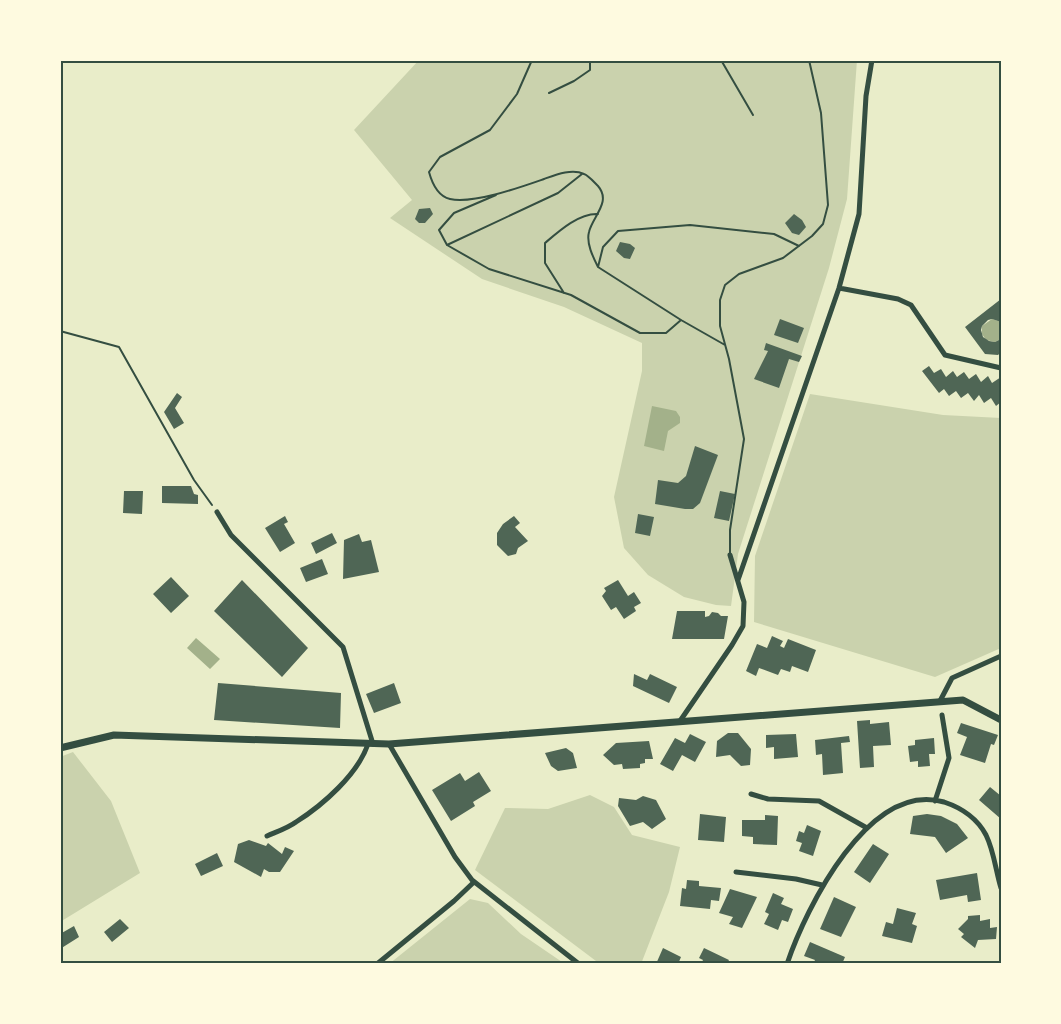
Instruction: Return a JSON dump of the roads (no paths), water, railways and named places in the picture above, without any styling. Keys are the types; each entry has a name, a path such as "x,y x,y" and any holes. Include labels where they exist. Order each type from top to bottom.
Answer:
{"street":[{"path":"738,580 839,288 859,214 866,96 872,60"},
{"path":"839,288 898,299 911,305 945,355 1001,368"},
{"path":"217,512 231,535 343,647 371,744 341,785 296,822 267,836"},
{"path":"680,721 743,626 744,602 730,555"},
{"path":"940,701 952,678 1001,656"},
{"path":"60,747 114,735 389,744 963,700 1001,720"},
{"path":"935,801 949,759 942,715"},
{"path":"389,744 455,857 474,882 579,964"},
{"path":"751,794 768,799 819,801 867,828"},
{"path":"787,964 822,885 867,828 884,814 904,804 924,799 935,801 957,807 973,817 986,836 1001,888"},
{"path":"736,872 796,879 822,885"},
{"path":"377,964 474,882"}],"lane":[{"path":"532,60 517,94 490,130 440,157 429,172 434,188 449,199 473,198 501,192 564,172 584,173 600,188 603,200 589,232 591,252 598,267 725,345"},
{"path":"549,93 590,70 590,60"},
{"path":"721,60 753,115"},
{"path":"730,555 730,530 744,439 720,326 720,300 725,285 739,274 783,258 812,237 823,224 828,205 821,113 808,60"},
{"path":"447,245 558,193 584,173"},
{"path":"501,192 454,213 439,230 447,245 489,269 564,293 640,333 666,333 681,320"},
{"path":"564,293 545,263 545,243 563,228 591,214 598,214"},
{"path":"598,267 603,247 618,231 690,225 774,234 799,246"}]}
